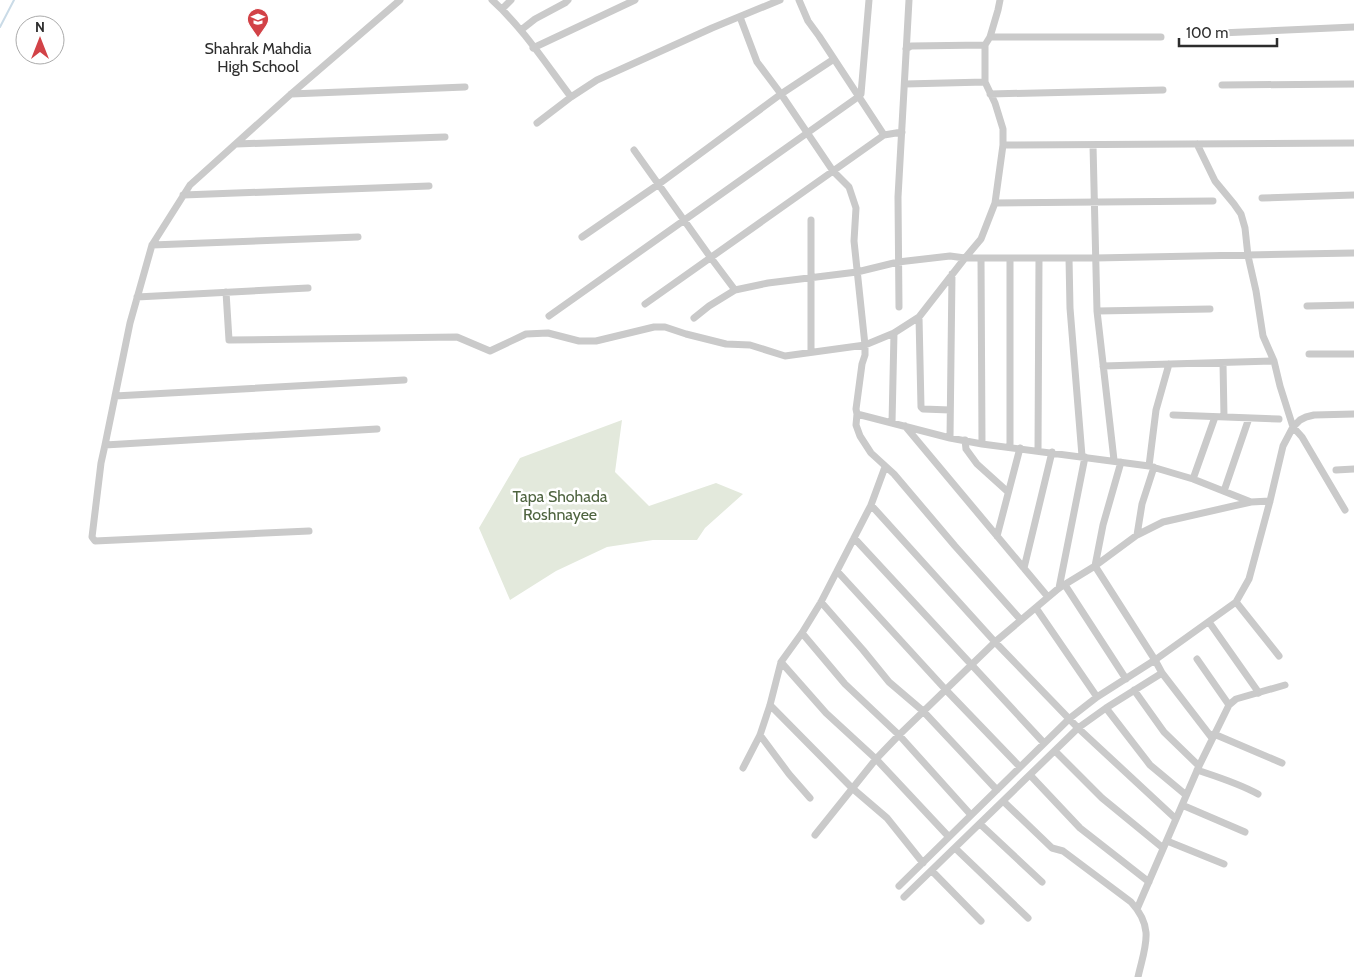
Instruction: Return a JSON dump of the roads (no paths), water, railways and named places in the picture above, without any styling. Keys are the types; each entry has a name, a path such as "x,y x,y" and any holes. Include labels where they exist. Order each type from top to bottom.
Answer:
{"street":[{"path":"309,531 95,542 92,537 101,463 130,323 152,246 190,185 291,94 400,0"},
{"path":"492,0 521,30 571,98"},
{"path":"502,9 511,0"},
{"path":"521,30 535,19 568,0"},
{"path":"534,48 635,0"},
{"path":"537,124 597,80 712,28 780,0"},
{"path":"799,0 808,22 884,135"},
{"path":"549,316 858,97 861,94 869,0"},
{"path":"899,306 898,197 909,0"},
{"path":"226,292 229,340 457,337 490,351 526,334 548,333 580,340 596,341 654,327 665,327 726,344 750,345 785,356 866,345 894,332 919,316 981,239 995,203 1003,145 1003,129 985,82 985,45 990,37 1000,0"},
{"path":"740,17 758,62 833,171 849,187 856,208 854,241 866,345 856,409 856,425 860,436 871,453 894,474 1021,620"},
{"path":"1220,33 1354,28"},
{"path":"990,37 1161,37"},
{"path":"906,48 911,46 985,45"},
{"path":"582,238 781,94 834,59"},
{"path":"905,84 985,82"},
{"path":"1222,85 1354,84"},
{"path":"291,94 465,87"},
{"path":"990,94 1163,90"},
{"path":"644,304 884,135 902,132"},
{"path":"236,144 445,137"},
{"path":"1003,145 1354,143"},
{"path":"1197,144 1215,181 1241,214 1263,336 1274,361 1293,427 1302,437 1345,510"},
{"path":"1093,145 1097,311 1103,366 1118,461 1095,566 1156,660 1162,673 1213,736 1282,763"},
{"path":"634,150 735,290"},
{"path":"183,196 429,186"},
{"path":"1262,198 1354,195"},
{"path":"995,203 1213,201"},
{"path":"811,220 811,352"},
{"path":"152,246 358,236"},
{"path":"694,318 735,290 768,283 857,272 898,262 950,256 965,258 1096,258 1354,253"},
{"path":"981,258 982,444"},
{"path":"1010,258 1010,447"},
{"path":"1038,451 1039,258"},
{"path":"1069,258 1070,308 1084,457 1062,586 1126,679"},
{"path":"950,438 952,274"},
{"path":"137,297 308,288"},
{"path":"1307,306 1354,305"},
{"path":"1097,311 1210,309"},
{"path":"919,316 921,407 950,410"},
{"path":"892,423 894,332"},
{"path":"1309,354 1354,354"},
{"path":"1103,366 1274,361"},
{"path":"1223,363 1224,417"},
{"path":"1137,534 1151,467 1156,410 1169,364"},
{"path":"115,396 404,380"},
{"path":"857,414 950,438 982,444 1052,452 1151,467 1193,479 1251,502"},
{"path":"899,886 1070,718 1156,660 1236,602 1249,579 1283,446 1293,427 1306,416 1354,414"},
{"path":"1173,415 1279,420"},
{"path":"1193,479 1215,417"},
{"path":"1224,491 1250,418"},
{"path":"904,426 1048,597"},
{"path":"105,445 377,429"},
{"path":"965,440 966,449 977,464 1008,492"},
{"path":"997,536 1020,448"},
{"path":"1024,568 1052,452"},
{"path":"743,768 760,734 782,662 821,602 872,505 886,467"},
{"path":"1336,470 1354,469"},
{"path":"816,835 876,759 899,735 995,642 1062,586 1095,566 1137,534 1163,522 1251,502 1270,501"},
{"path":"872,505 995,642 1078,728 1176,819"},
{"path":"854,538 1044,743"},
{"path":"837,571 945,690 1020,767"},
{"path":"821,602 889,682 923,711 997,790"},
{"path":"1236,602 1279,656"},
{"path":"1036,608 1097,698"},
{"path":"1208,622 1259,693"},
{"path":"802,633 845,684 899,735 971,815"},
{"path":"1197,659 1230,705"},
{"path":"782,662 826,712 876,759 949,837"},
{"path":"904,897 1078,728 1162,673"},
{"path":"1137,908 1198,768 1230,705 1236,699 1285,686"},
{"path":"1134,690 1164,732 1198,768 1258,794"},
{"path":"770,705 852,788 886,818 923,863"},
{"path":"1106,708 1150,765 1186,796"},
{"path":"760,734 789,774 810,798"},
{"path":"1055,750 1102,798 1165,845 1224,864"},
{"path":"1030,775 1080,828 1149,882"},
{"path":"1004,801 1052,848 1063,851 1137,908 1143,916 1148,936 1138,977"},
{"path":"1182,805 1245,832"},
{"path":"980,824 1042,882"},
{"path":"955,848 1028,918"},
{"path":"932,871 980,921"}],"waterway":[{"path":"0,27 14,0"}],"place":[{"name":"Shahrak Mahdia High School","path":"258,38"}],"park label":[{"name":"Tapa Shohada Roshnayee","path":"560,505"}]}
